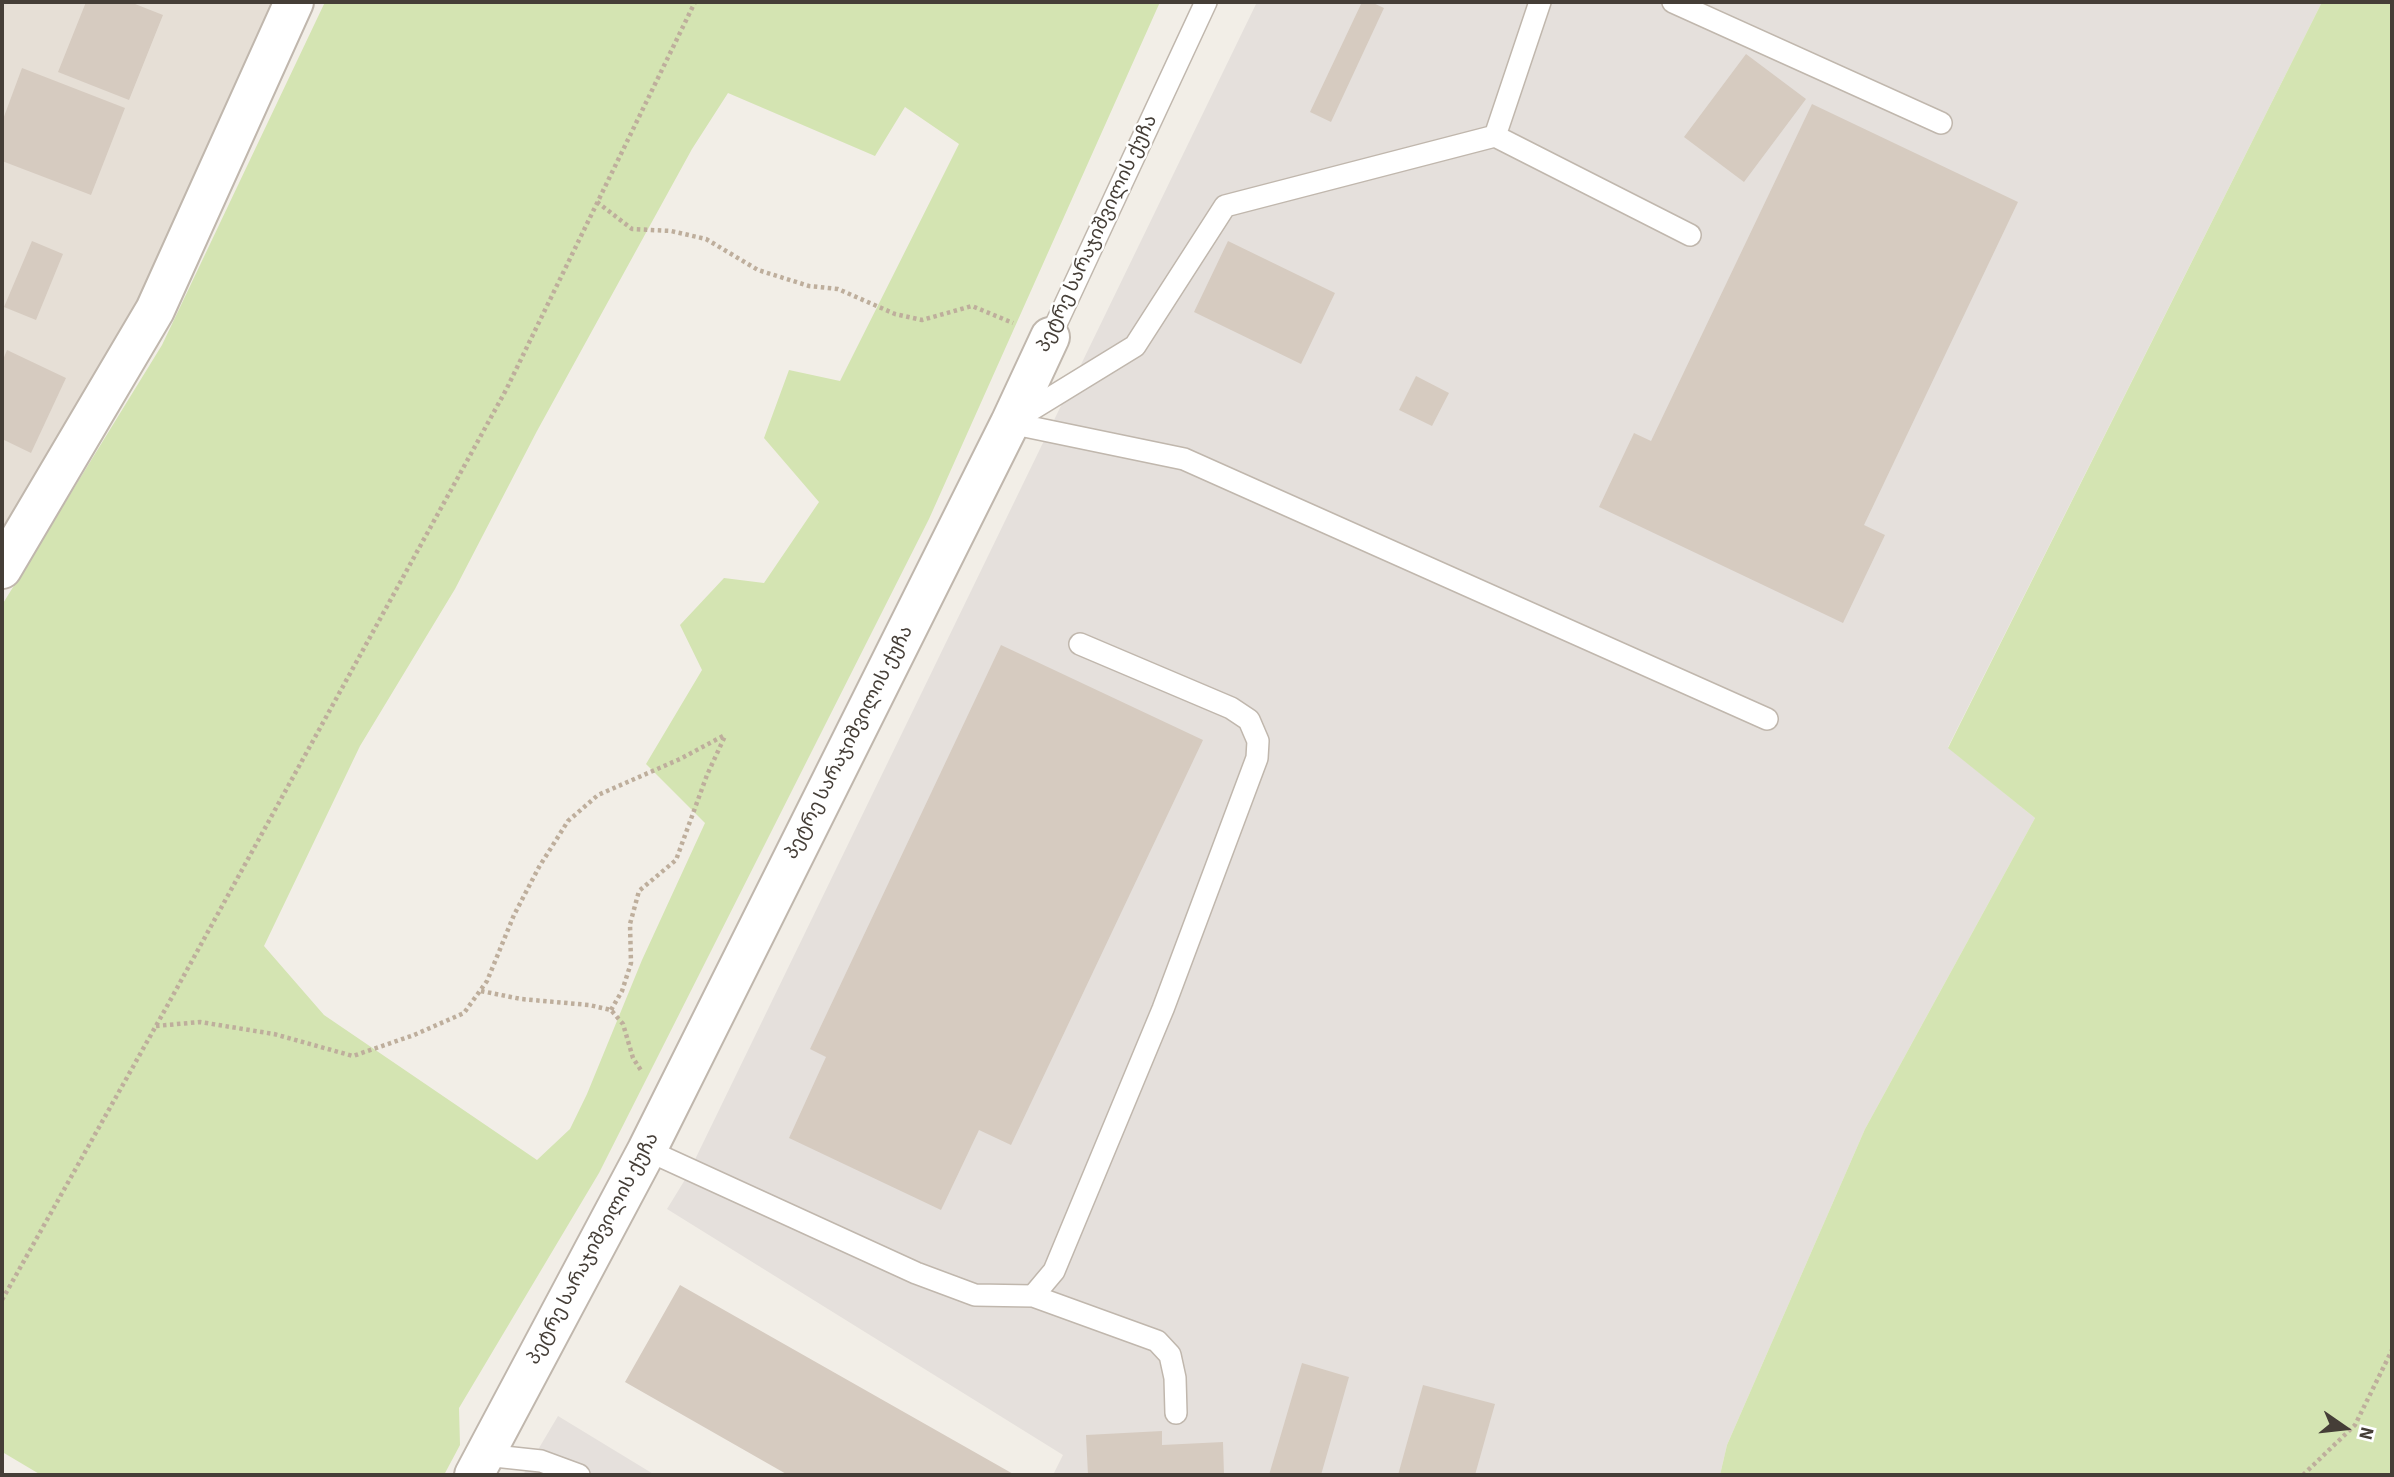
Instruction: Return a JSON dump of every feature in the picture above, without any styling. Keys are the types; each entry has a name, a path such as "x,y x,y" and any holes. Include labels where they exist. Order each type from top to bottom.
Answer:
{"street":[{"path":"2,569 155,310 294,2"},
{"name":"პეტრე სარაჯიშვილის ქუჩა","path":"480,1465 647,1150 1010,423 1050,337"}],"lane":[{"name":"პეტრე სარაჯიშვილის ქუჩა","path":"1050,337 1206,2"},
{"path":"1495,136 1540,2"},
{"path":"1673,2 1941,123"},
{"path":"1010,423 1135,346 1225,206 1495,136 1690,235"},
{"path":"1010,423 1184,459 1767,719"},
{"path":"1033,1296 1054,1271 1163,1009 1257,758 1258,741 1249,720 1231,708 1080,644"},
{"path":"647,1150 916,1273 975,1295 1033,1296 1157,1341 1170,1355 1175,1378 1176,1413"},
{"path":"480,1465 541,1461 579,1475"}],"path":[{"path":"2,1300 506,390 695,2"},
{"path":"597,202 632,229 671,231 706,239 758,270 809,286 838,289 895,314 922,320 972,306 1050,337"},
{"path":"156,1026 200,1022 274,1034 353,1056 414,1035 464,1013 487,981 539,867 568,821 598,795 680,759 725,735 707,775 676,860 639,891 631,925 631,963 622,991 611,1010"},
{"path":"481,991 521,999 611,1010 623,1024 633,1058 665,1112"},
{"path":"2302,1475 2355,1424 2392,1350"}],"shaded area":[{"path":"2,2 294,2 2,569"},
{"path":"1257,2 2322,2 1948,747 2035,818 1865,1129 1727,1445 1720,1475 1053,1475 1063,1455 667,1209 686,1178"},
{"path":"558,1416 655,1475 523,1475"}],"green space":[{"path":"325,2 1160,2 929,519 599,1173 459,1408 460,1445 444,1475 41,1475 4,1453 2,1455 2,605 162,345","holes":["728,93 875,156 905,107 959,144 840,381 789,370 764,438 819,502 764,583 724,578 680,625 702,670 646,764 705,823 642,960 570,1129 537,1160 324,1015 264,946 360,746 455,589 537,431 692,149"]},
{"path":"2322,2 2392,2 2392,1475 1720,1475 1727,1445 1865,1129 2035,818 1948,748"}],"building":[{"path":"86,2 130,2 163,15 129,100 58,72"},
{"path":"1362,2 1371,2 1384,8 1331,122 1310,112"},
{"path":"1746,54 1806,99 1744,182 1684,137"},
{"path":"22,68 125,108 91,195 2,161 2,122"},
{"path":"1812,104 2018,202 1864,525 1885,535 1843,623 1599,507 1634,433 1651,441"},
{"path":"32,241 63,254 36,320 4,307"},
{"path":"1228,241 1335,293 1301,364 1194,312"},
{"path":"7,350 66,378 31,453 2,439 2,362"},
{"path":"1416,376 1449,393 1432,426 1399,410"},
{"path":"1001,645 1203,740 1011,1145 979,1130 941,1210 789,1138 826,1057 810,1049"},
{"path":"680,1285 1015,1475 788,1475 625,1382"},
{"path":"1302,1363 1349,1377 1321,1475 1269,1475"},
{"path":"1423,1385 1495,1404 1475,1475 1398,1475"},
{"path":"1162,1431 1162,1445 1223,1442 1224,1475 1088,1475 1086,1435"}]}
